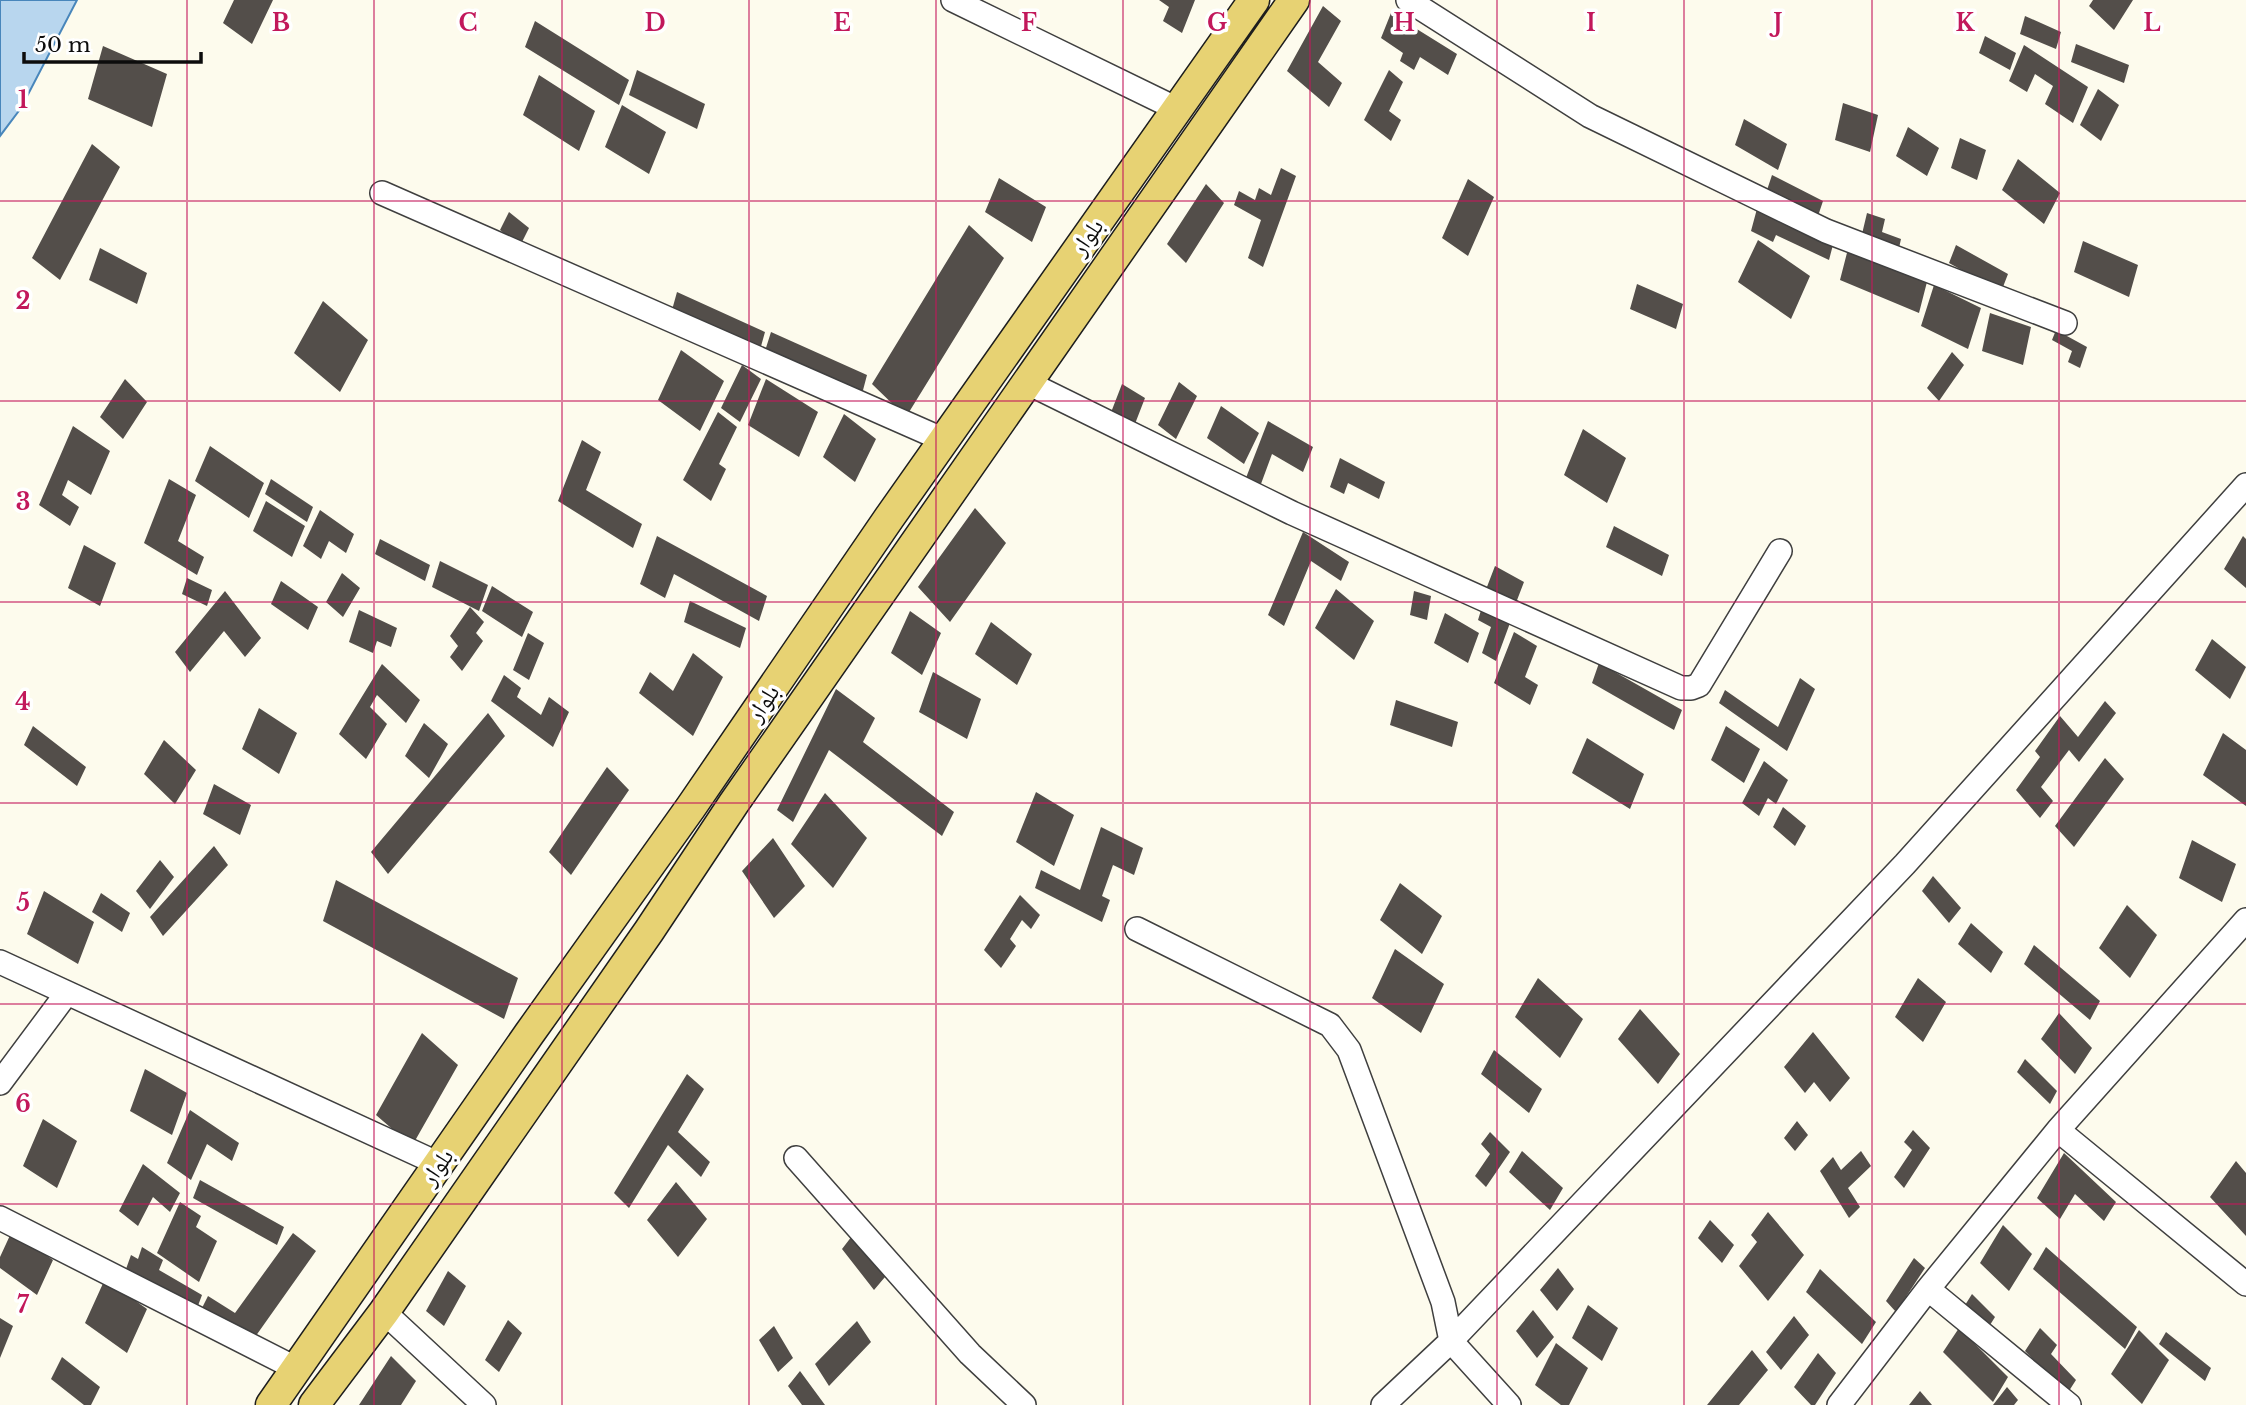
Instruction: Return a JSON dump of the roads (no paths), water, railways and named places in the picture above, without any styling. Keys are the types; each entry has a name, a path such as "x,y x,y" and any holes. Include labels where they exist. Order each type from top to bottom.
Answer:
{"main road":[{"name":"بلوار","path":"271,1405 1254,0"},
{"name":"بلوار","path":"314,1405 384,1312 649,931 734,803 1294,0"},
{"path":"484,1099 517,1119"}],"street":[{"path":"953,0 1177,109"},
{"path":"1408,0 1602,122 1826,231 2064,323"},
{"path":"382,193 944,440"},
{"path":"1027,383 1292,513 1681,688 1699,685 1780,551"},
{"path":"1383,1405 1451,1341 1905,864 2246,485"},
{"path":"1839,1405 1927,1289 2058,1130 2246,920"},
{"path":"1137,929 1330,1025 1349,1050 1443,1302 1451,1341 1509,1405"},
{"path":"0,962 439,1164"},
{"path":"0,1083 66,992"},
{"path":"2058,1130 2246,1284"},
{"path":"796,1158 970,1354 1024,1405"},
{"path":"0,1218 297,1369"},
{"path":"1927,1289 2069,1405"},
{"path":"384,1312 484,1405"}],"water":[{"path":"0,0 77,0 21,108 0,136"}]}
